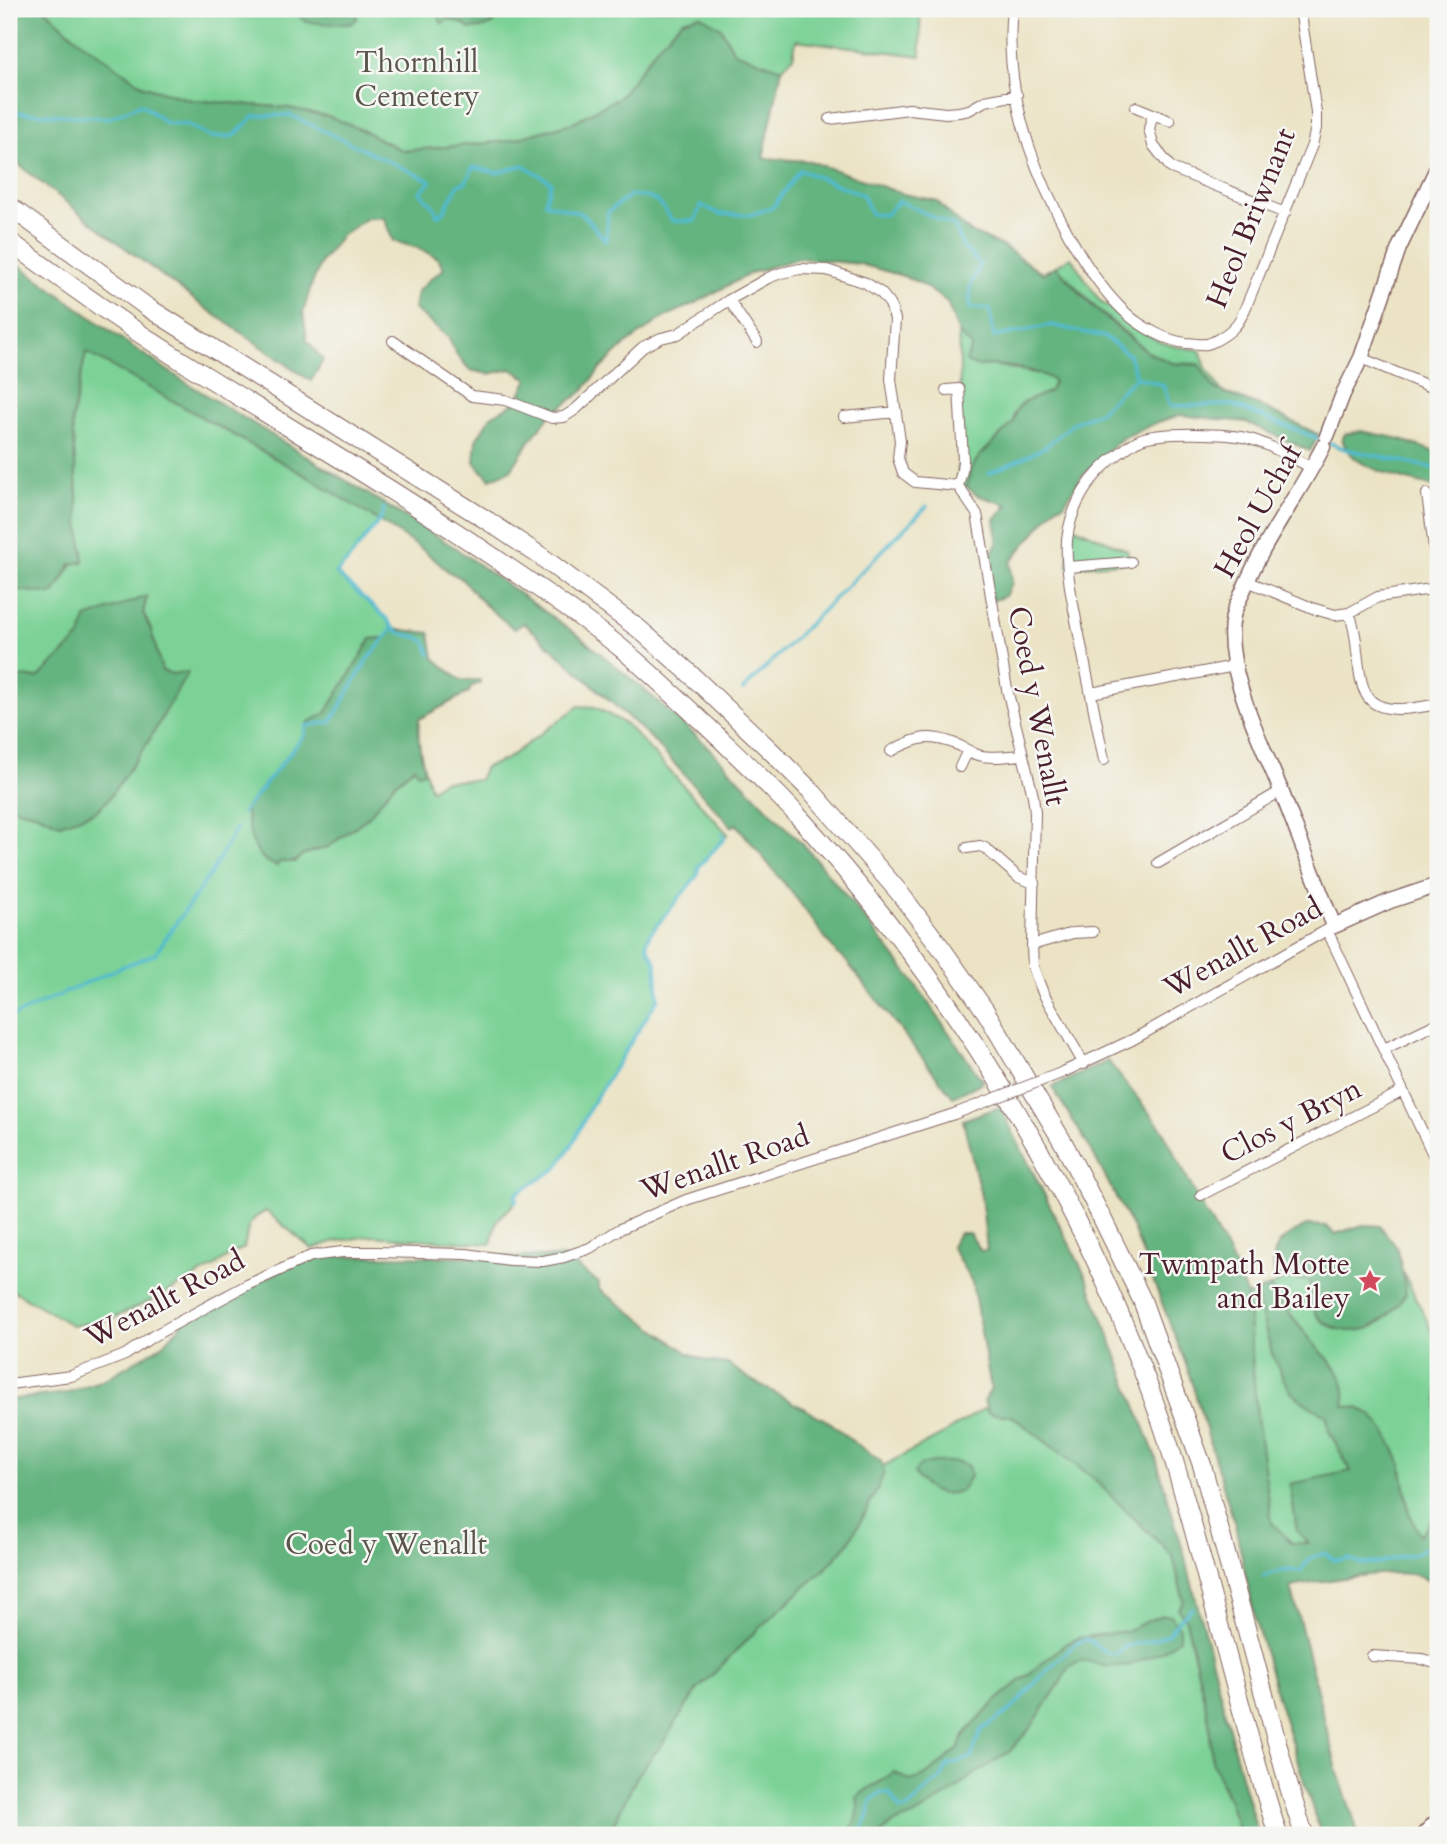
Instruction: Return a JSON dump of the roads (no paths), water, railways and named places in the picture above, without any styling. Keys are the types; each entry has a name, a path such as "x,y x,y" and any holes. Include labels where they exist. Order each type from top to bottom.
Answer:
{"highway":[{"path":"9,206 147,307 488,521 639,629 686,670 813,793 898,891 986,1012 1070,1155 1142,1300 1202,1465 1304,1835"},
{"path":"9,241 116,318 384,485 619,646 756,773 798,816 880,911 994,1073 1059,1185 1105,1283 1158,1412 1179,1474 1278,1835"}],"street":[{"name":"Heol Briwnant","path":"1012,9 1012,64 1028,145 1041,180 1081,255 1106,292 1126,314 1174,341 1210,344 1235,327 1245,309 1312,145 1316,112 1300,9"},
{"path":"830,119 909,109 959,112 985,101 1017,95"},
{"path":"1136,107 1170,121"},
{"path":"1153,114 1149,129 1153,145 1171,167 1284,213"},
{"name":"Heol Uchaf","path":"1330,928 1281,792 1247,711 1235,666 1231,635 1233,615 1260,553 1325,442 1343,394 1361,358 1399,248 1438,166"},
{"path":"393,341 472,396 505,400 552,418 564,417 643,347 661,338 678,334 768,278 813,268 839,273 875,288 887,299 895,319 891,379 900,441 898,458 904,473 915,482 958,486 963,460 959,389 946,390"},
{"path":"729,300 757,342"},
{"path":"1361,358 1438,390"},
{"path":"844,417 897,412"},
{"path":"1104,760 1074,611 1068,567 1070,525 1085,487 1111,459 1139,439 1173,434 1223,435 1249,439 1312,468"},
{"name":"Coed y Wenallt","path":"958,486 977,514 1007,689 1033,796 1033,967 1084,1064"},
{"path":"1427,495 1438,579"},
{"path":"1068,567 1131,562"},
{"path":"1247,581 1335,615 1349,614 1378,597 1438,588"},
{"path":"1349,614 1353,622 1360,678 1367,696 1377,705 1388,708 1438,704"},
{"path":"1091,693 1235,666"},
{"path":"891,751 922,737 935,737 978,755 1022,755"},
{"path":"960,767 968,750"},
{"path":"1158,863 1281,792"},
{"path":"967,848 985,848 1018,877 1034,883"},
{"name":"Wenallt Road","path":"9,1384 71,1376 125,1355 153,1336 247,1284 311,1256 376,1252 466,1254 543,1261 590,1248 620,1229 686,1200 954,1114 1084,1064 1132,1040 1330,928 1390,901 1438,885"},
{"path":"1330,928 1438,1165"},
{"path":"1032,945 1073,933 1093,932"},
{"path":"1384,1049 1438,1023"},
{"name":"Clos y Bryn","path":"1201,1195 1404,1091"},
{"path":"1373,1657 1422,1658 1438,1664"},
{"path":"1423,1835 1438,1819"}],"waterway":[{"path":"9,112 109,118 141,104 166,123 188,125 211,137 234,136 254,116 290,115 431,181 420,192 435,208 437,215 443,213 458,185 466,182 473,167 497,173 523,165 551,182 545,203 583,214 606,241 608,212 630,195 656,200 672,221 695,221 701,205 720,214 750,215 773,207 800,170 863,195 871,214 885,215 899,201 955,227 963,247 980,264 970,287 970,308 990,309 994,337 1051,325 1105,337 1129,355 1136,377 1163,385 1170,406 1232,405 1345,449 1438,469"},
{"path":"989,473 1045,447 1075,422 1098,413 1136,377"},
{"path":"743,690 927,506"},
{"path":"384,508 379,521 336,573 397,631 422,639 430,654"},
{"path":"242,813 305,734 306,726 331,722 366,662 392,629"},
{"path":"9,1018 155,954 211,873 236,828"},
{"path":"516,1202 516,1194 556,1169 572,1145 592,1104 658,999 656,962 647,947 647,941 697,876 699,866 725,838 722,834"},
{"path":"1263,1577 1282,1571 1301,1571 1311,1559 1325,1553 1334,1560 1350,1559 1361,1564 1378,1563 1414,1554 1430,1545 1438,1535"},
{"path":"858,1835 867,1820 870,1802 879,1793 889,1793 900,1809 907,1809 941,1778 948,1765 971,1758 981,1730 1011,1710 1075,1644 1087,1639 1107,1653 1115,1654 1126,1646 1168,1634 1192,1608"}],"place":[{"name":"Twmpath Motte and Bailey","path":"1370,1281"}],"park label":[{"name":"Thornhill Cemetery","path":"417,79"}]}
